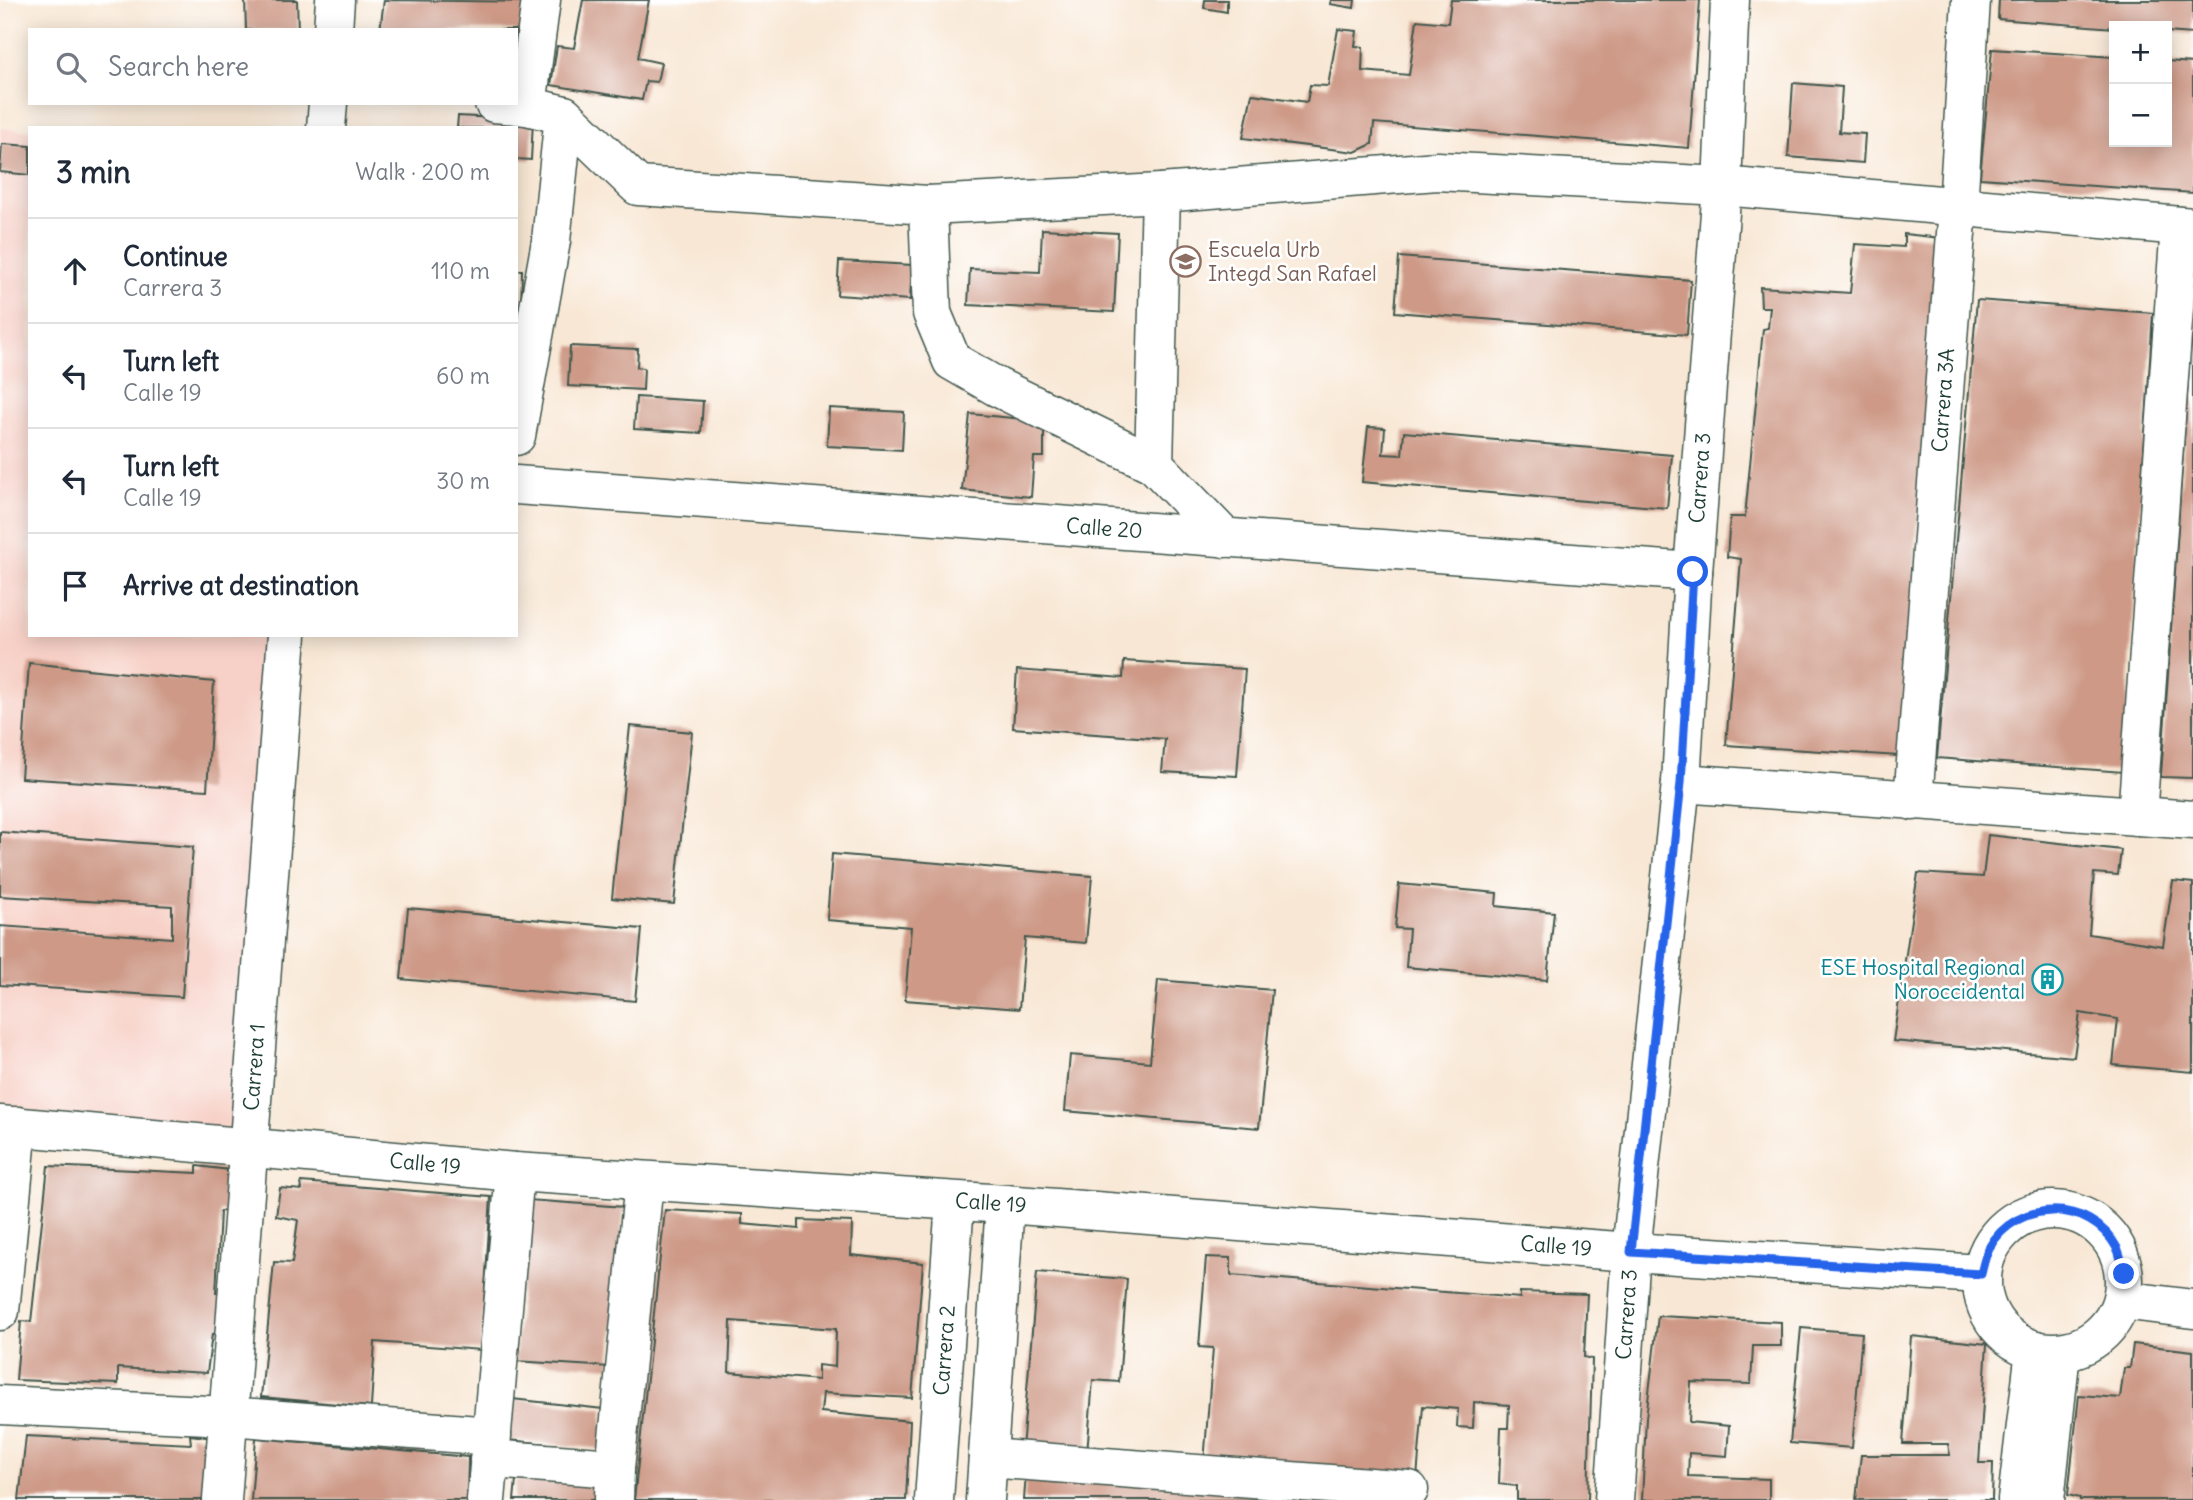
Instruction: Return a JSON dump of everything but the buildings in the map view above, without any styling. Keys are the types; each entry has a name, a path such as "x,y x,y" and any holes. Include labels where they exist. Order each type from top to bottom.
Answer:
{"street":[{"path":"333,28 335,0"},
{"path":"518,78 541,0"},
{"name":"Carrera 3","path":"1614,1500 1631,1252 1681,783 1693,572 1722,186 1730,0"},
{"name":"Carrera 3A","path":"1913,801 1971,0"},
{"path":"326,126 328,105"},
{"path":"510,105 564,115 638,186 928,205 1161,193 1437,171 1722,186 2186,227 2137,816"},
{"path":"518,425 551,241 564,115"},
{"path":"1154,464 1161,193"},
{"path":"928,205 932,313 952,361 997,387 1154,464 1224,538"},
{"name":"Calle 20","path":"518,485 1693,572"},
{"name":"Carrera 1","path":"222,1500 287,637"},
{"path":"1681,783 2193,820"},
{"path":"0,1311 9,1126"},
{"name":"Calle 19","path":"9,1126 645,1182 1005,1204 1631,1252 1981,1274"},
{"path":"486,1500 515,1172"},
{"path":"0,1405 228,1416 491,1448 614,1484 645,1182"},
{"name":"Carrera 2","path":"934,1500 956,1202"},
{"path":"985,1500 1005,1204"},
{"path":"2053,1209 2078,1214 2101,1228 2118,1249 2124,1274 2122,1300 2113,1320 2099,1336 2081,1347 2048,1351 2012,1340 1993,1322 1983,1299 1981,1274 1988,1249 2004,1228 2026,1214 2053,1209"},
{"path":"2122,1300 2193,1308"},
{"path":"2017,1500 2048,1351"},
{"path":"2045,1500 2048,1351"},
{"path":"988,1458 1409,1490"}],"shaded area":[{"path":"0,128 28,131 28,637 269,637 236,1146 0,1128"}],"place":[{"name":"Escuela Urb Integd San Rafael","path":"1185,262"},
{"name":"ESE Hospital Regional Noroccidental","path":"2048,980"}],"route":[{"path":"1693,572 1681,783 1631,1252 1981,1274 1988,1249 2004,1228 2026,1214 2053,1209 2078,1214 2101,1228 2118,1249 2124,1274"}]}
